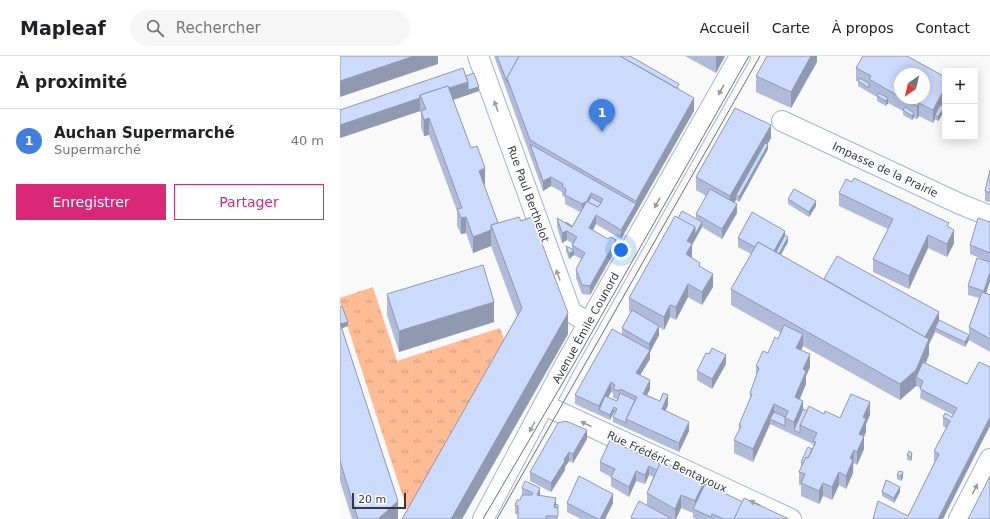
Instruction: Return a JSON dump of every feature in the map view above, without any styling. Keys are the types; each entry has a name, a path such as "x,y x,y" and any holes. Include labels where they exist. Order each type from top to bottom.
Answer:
{"street":[{"name":"Rue Paul Berthelot","path":"478,56 571,312 589,323"},
{"name":"Avenue Émile Counord","path":"483,519 589,323 740,56"},
{"name":"Impasse de la Prairie","path":"782,121 960,204 990,216"},
{"name":"Rue Frédéric Bentayoux","path":"544,405 791,519"},
{"path":"959,519 990,459"}],"green space":[{"path":"373,287 397,361 500,328 507,348 410,519 340,303 340,298"}],"building":[{"path":"340,56 414,56 340,81"},
{"path":"497,56 519,56 507,78 507,82"},
{"path":"519,56 620,56 694,98 636,201 530,140 507,78"},
{"path":"620,56 630,56 679,84 677,88"},
{"path":"767,56 811,56 791,92 756,76"},
{"path":"863,56 907,56 929,68 894,68 894,94 869,79 871,76 856,68"},
{"path":"463,68 468,82 449,88 448,86 420,95 420,98 340,125 340,110"},
{"path":"930,69 942,75 942,94 933,110 921,104 930,104"},
{"path":"474,73 479,87 468,90 466,76"},
{"path":"859,78 869,83 869,88 858,81"},
{"path":"448,86 471,148 477,146 485,168 479,171 498,223 491,225 491,230 473,237 466,217 461,218 457,209 462,208 429,118 424,120 421,111 426,109 420,95"},
{"path":"879,93 888,98 886,101 877,96"},
{"path":"940,105 942,106 942,110 938,117 935,115"},
{"path":"905,107 914,113 912,116 903,110"},
{"path":"735,108 771,125 730,196 696,177"},
{"path":"765,143 768,145 739,197 736,195"},
{"path":"530,144 636,204 621,230 596,215 589,228 608,239 610,237 616,240 590,286 582,285 576,269 585,253 572,245 577,237 567,231 562,233 557,218 572,227 587,201 582,204 565,195 566,189 562,186 563,184 551,177 543,181","holes":["591,193 603,199 598,207 587,201"]},
{"path":"990,170 990,193 985,191"},
{"path":"854,178 949,223 947,226 954,230 947,244 928,235 909,276 873,259 893,219 839,193 846,179 852,182"},
{"path":"710,189 737,204 722,229 696,214"},
{"path":"794,189 816,201 809,212 788,199"},
{"path":"591,197 601,203 598,207 588,202"},
{"path":"682,211 702,222 695,235 695,227 678,218"},
{"path":"752,212 785,231 774,251 758,242 755,247 738,238"},
{"path":"675,216 695,227 687,241 692,244 686,254 700,263 699,266 713,274 702,292 688,284 676,307 670,305 664,317 629,298"},
{"path":"519,217 521,221 532,217 568,313 451,519 402,519 522,308 491,225"},
{"path":"978,218 990,222 990,253 970,245"},
{"path":"785,235 788,237 779,254 776,252"},
{"path":"758,242 929,339 916,370 900,384 731,289"},
{"path":"566,246 574,250 569,254"},
{"path":"837,256 939,312 925,337 824,279"},
{"path":"977,258 990,262 990,272 984,291 968,286"},
{"path":"483,265 494,302 399,331 387,294"},
{"path":"982,292 990,295 990,339 969,327"},
{"path":"342,306 348,322 340,324 340,307"},
{"path":"632,310 659,326 649,344 622,328"},
{"path":"939,320 969,335 965,342 935,328"},
{"path":"340,323 398,501 378,519 358,519 340,461"},
{"path":"784,325 803,334 796,348 810,354 803,369 806,371 795,397 803,401 794,422 785,418 788,411 774,404 753,449 734,440 741,426 739,425 752,394 750,393 759,368 756,366 763,351 768,353 775,337 778,339"},
{"path":"612,329 650,350 636,373 650,380 643,394 660,401 663,393 668,395 662,409 689,422 679,443 626,419 637,397 620,389 619,391 613,389 615,385 611,382 599,406 575,395"},
{"path":"712,348 726,355 712,379 697,371 706,353 709,354"},
{"path":"923,362 967,384 979,362 990,367 990,417 938,519 873,519 878,501 908,516 939,454 934,451 950,421 943,417 945,413 952,417 957,408 920,389 923,381 916,377"},
{"path":"620,393 635,400 626,419 626,423 613,417 617,409 614,407 610,415 599,410 605,396 617,401"},
{"path":"851,394 870,402 863,417 866,419 859,434 864,436 857,452 854,450 850,458 853,460 846,476 839,472 832,487 823,483 819,491 801,483 805,474 799,472 806,457 808,458 816,442 813,441 817,433 800,425 809,406 824,414 825,411 840,418"},
{"path":"803,409 807,411 800,425 800,433 794,430"},
{"path":"774,412 785,417 785,426 770,419"},
{"path":"566,421 587,430 573,454 569,452 551,483 530,472 558,423"},
{"path":"610,440 660,464 657,470 649,466 645,475 636,471 629,487 611,477 615,469 600,462"},
{"path":"808,447 812,449 808,458 806,457 803,463 801,462"},
{"path":"909,451 912,453 911,457 907,455"},
{"path":"661,461 705,480 695,501 681,495 675,509 647,493"},
{"path":"899,471 903,472 901,476 897,475"},
{"path":"579,476 613,494 600,519 567,503"},
{"path":"990,476 990,519 968,519"},
{"path":"886,480 900,487 894,498 882,492"},
{"path":"525,481 540,488 537,495 556,498 554,507 558,508 558,516 546,516 546,519 518,519 518,506 515,505 517,500 520,500 522,495 532,495 533,493 522,488"},
{"path":"705,484 743,502 734,519 724,519 712,514 711,517 693,509"},
{"path":"744,498 789,519 734,519"},
{"path":"639,501 672,519 634,519 631,517"}],"tram line":[{"path":"483,519 579,355 749,56"},
{"path":"497,519 760,56"}],"place":[{"name":"Auchan Supermarché","path":"602,132"}]}
